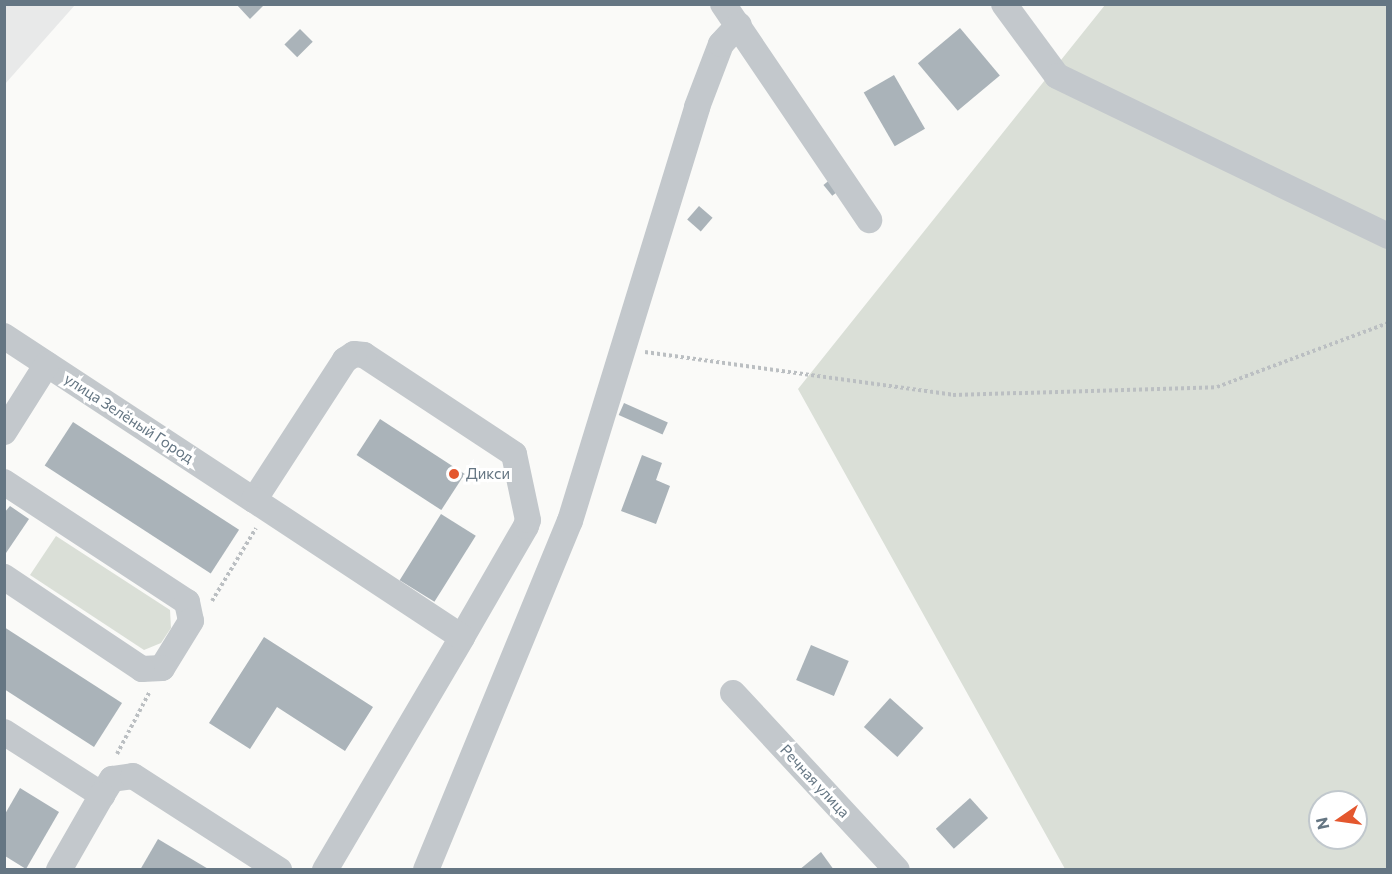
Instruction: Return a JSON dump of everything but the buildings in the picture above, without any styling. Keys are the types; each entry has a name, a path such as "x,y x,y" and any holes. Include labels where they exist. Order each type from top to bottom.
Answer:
{"street":[{"path":"723,4 869,220"},
{"path":"1004,4 1057,76 1388,236"},
{"path":"426,870 570,521 697,107 721,44 738,25"},
{"name":"улица Зелёный Город","path":"4,336 462,637"},
{"path":"254,500 345,360 354,354 364,354 506,447 519,465 528,520 325,870"},
{"path":"4,432 47,364"},
{"path":"4,482 192,610 162,668 153,671 142,669 4,577"},
{"name":"Речная улица","path":"733,693 897,870"},
{"path":"4,732 102,795"},
{"path":"59,870 112,779 123,774 133,776 279,870"}],"path":[{"path":"621,349 953,395 1217,387 1388,323"},
{"path":"192,610 214,600 259,523 254,500"},
{"path":"123,774 117,753 148,700 153,671"}],"shaded area":[{"path":"4,5 75,5 5,84"},
{"path":"1105,5 1387,5 1387,869 1065,869 798,389"},
{"path":"56,536 170,610 171,628 161,643 144,650 30,575"}],"place":[{"name":"Дикси","path":"454,474"}]}
